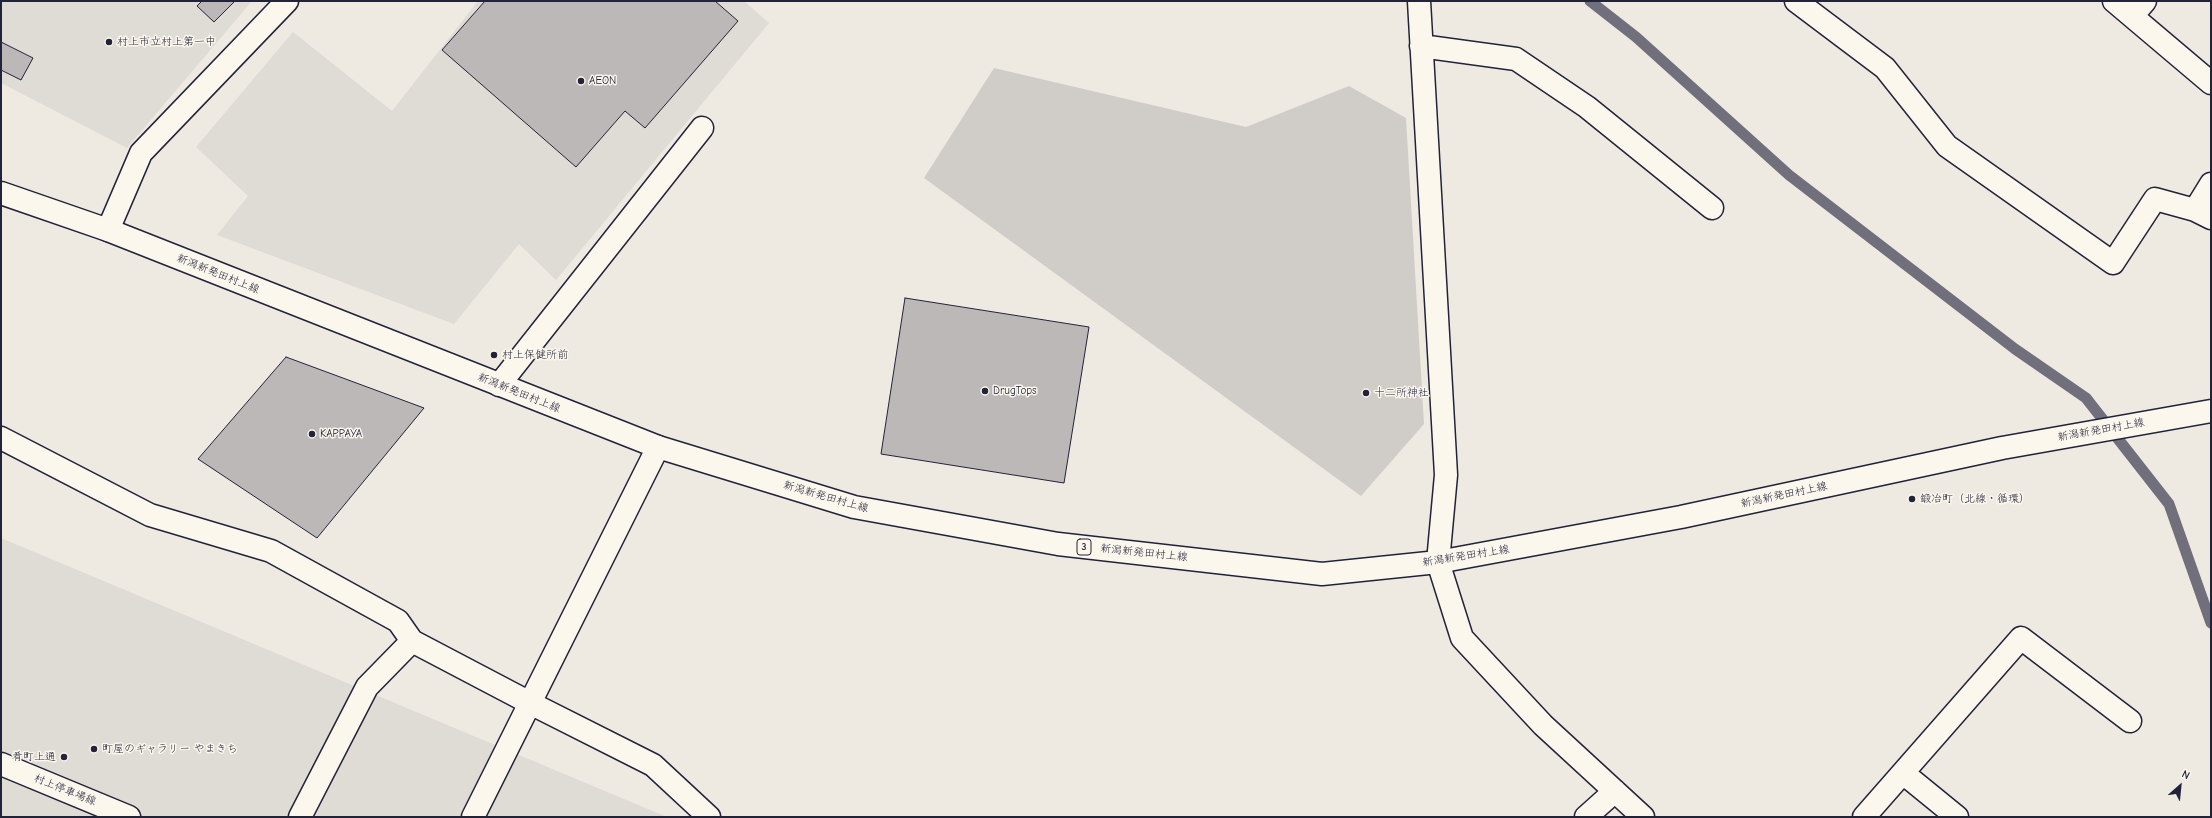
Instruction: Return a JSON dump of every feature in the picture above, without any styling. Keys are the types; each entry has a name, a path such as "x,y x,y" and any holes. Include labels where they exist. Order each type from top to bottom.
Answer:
{"street":[{"path":"108,230 141,153 287,1"},
{"path":"1419,1 1446,475 1438,562 1462,638 1543,725 1643,817"},
{"path":"1796,1 1885,68 1947,146 2113,263 2155,199 2203,214 2211,184"},
{"path":"2114,1 2139,9 2211,83"},
{"path":"1422,46 1516,59 1587,107 1712,208"},
{"path":"499,385 702,128"},
{"name":"新潟新発田村上線","path":"1,193 108,230 658,447 854,507 1058,544 1322,574 1438,562 1681,517 2002,448 2211,411"},
{"path":"1,438 150,515 271,551 398,621 412,641 530,704 653,765 709,817"},
{"path":"473,817 658,447"},
{"path":"1864,817 2021,638 2130,721"},
{"path":"300,817 367,687 412,641"},
{"name":"村上停車場線","path":"1,764 129,817"},
{"path":"1903,772 1957,817"},
{"path":"1586,817 1615,791"}],"shaded area":[{"name":"村上市立村上第一中","path":"1,1 252,1 127,148 1,83"},
{"path":"478,1 744,1 769,23 556,280 519,244 454,324 217,235 248,196 196,147 293,32 392,111"},
{"path":"994,68 1246,127 1349,86 1406,118 1424,424 1361,496 924,178"},
{"path":"1,538 667,817 1,817"}],"building":[{"path":"202,1 235,1 214,22 197,6"},
{"name":"AEON","path":"485,1 715,1 738,21 645,128 625,111 576,167 442,50"},
{"path":"1,42 33,58 21,80 1,70"},
{"name":"DrugTops","path":"905,298 1089,327 1064,483 881,454"},
{"name":"KAPPAYA","path":"286,357 424,408 317,538 198,459"}],"waterway":[{"path":"1590,1 1636,37 1789,175 2015,349 2086,398 2169,504 2211,623"}],"place":[{"name":"村上市立村上第一中","path":"109,42"},
{"name":"AEON","path":"581,81"},
{"name":"村上保健所前","path":"494,355"},
{"name":"DrugTops","path":"985,391"},
{"name":"十二所神社","path":"1366,393"},
{"name":"KAPPAYA","path":"312,434"},
{"name":"鍛冶町（北線・循環）","path":"1912,499"},
{"name":"町屋のギャラリー やまきち","path":"94,749"},
{"name":"肴町上通","path":"64,757"}]}
